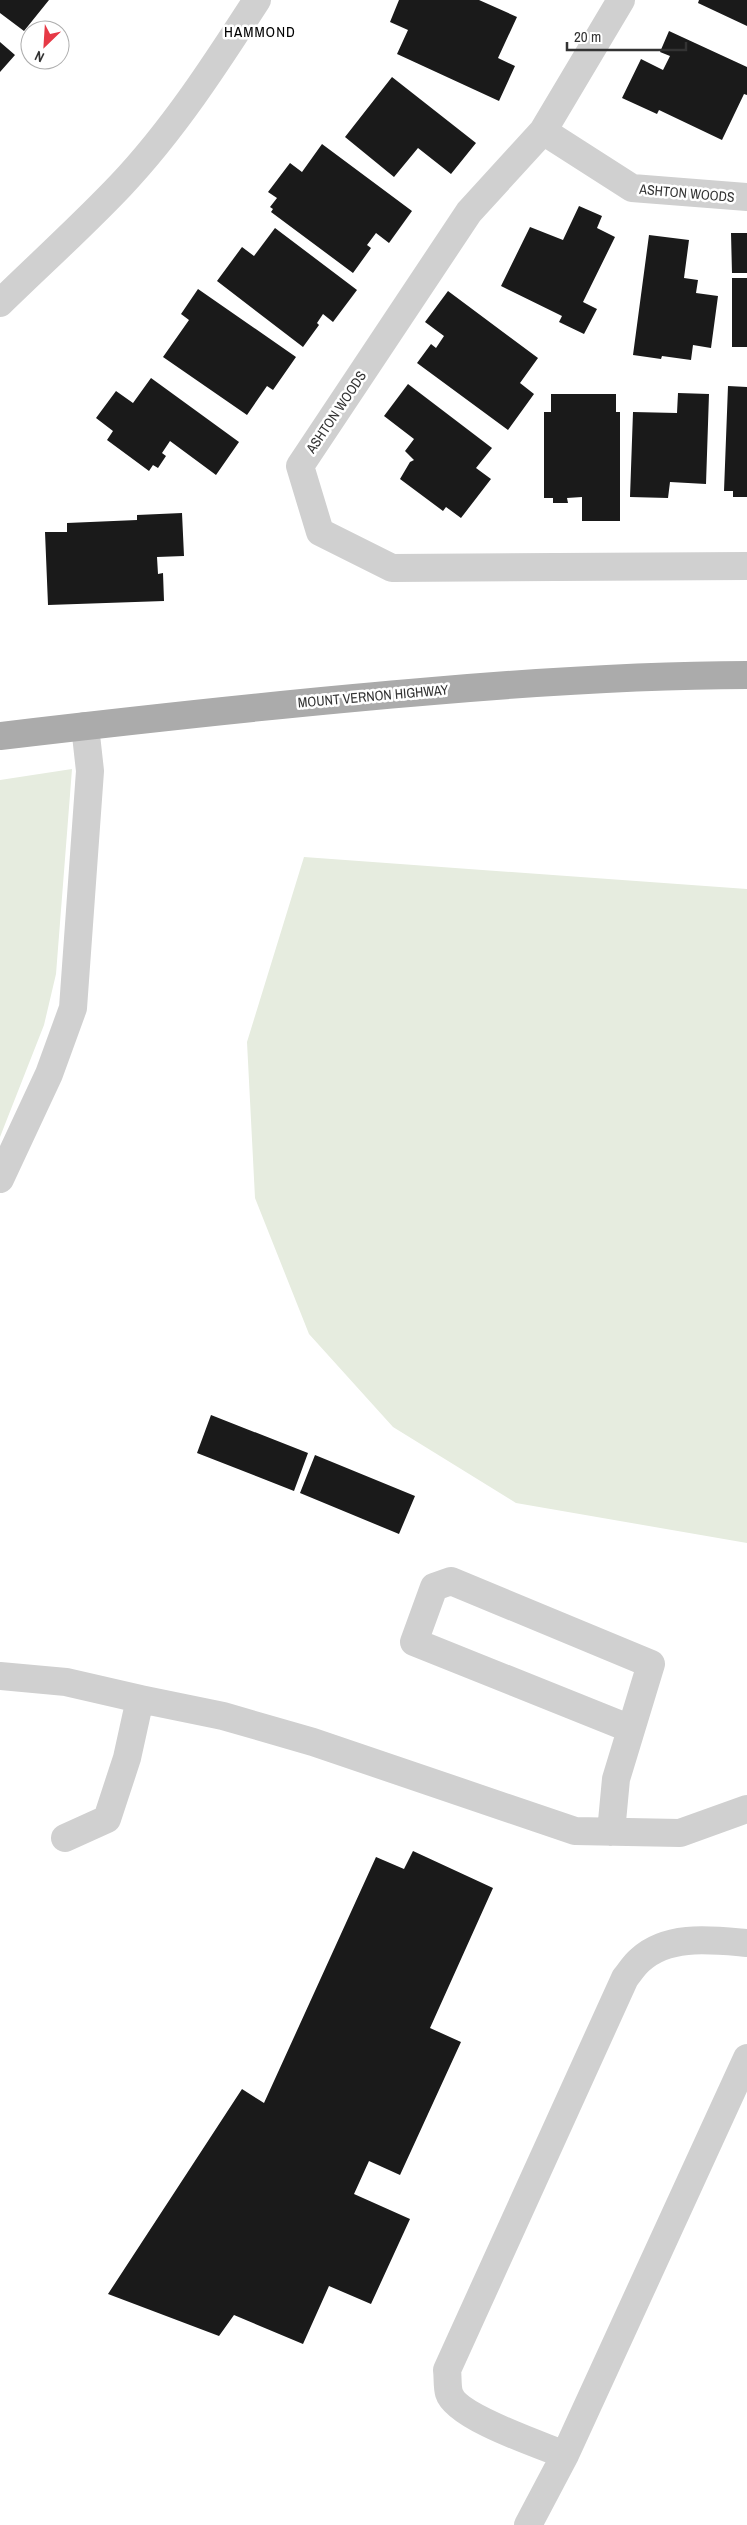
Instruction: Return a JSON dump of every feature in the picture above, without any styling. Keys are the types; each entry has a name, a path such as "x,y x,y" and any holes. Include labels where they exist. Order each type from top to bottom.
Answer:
{"main road":[{"name":"MOUNT VERNON HIGHWAY","path":"0,736 255,706 520,684 688,675 747,675"}],"street":[{"path":"0,303 120,186 171,126 213,69 257,0"},
{"path":"543,131 621,0"},
{"name":"ASHTON WOODS","path":"747,197 632,188 543,131 469,212 300,466 320,532 392,568 747,566"},
{"path":"0,1179 49,1074 73,1008 90,771 85,726"},
{"path":"611,1832 616,1779 651,1664 452,1581 434,1587 414,1642 631,1728"},
{"path":"0,1676 66,1682 223,1716 313,1742 575,1831 680,1833 747,1809"},
{"path":"65,1838 107,1819 127,1758 140,1699"},
{"path":"565,2455 485,2422 461,2408 449,2394 447,2370 625,1978 640,1960 657,1949 685,1941 747,1943"},
{"path":"528,2525 565,2455 747,2058"}],"shaded area":[{"path":"72,769 56,974 44,1025 0,1137 0,780"},
{"path":"304,857 747,889 747,1543 516,1503 393,1427 309,1334 255,1198 247,1042"}],"building":[{"path":"0,0 49,0 33,20 20,20 20,28 0,13"},
{"path":"399,0 479,0 517,17 498,58 515,66 499,101 397,54 408,30 390,22"},
{"path":"699,0 747,0 747,26 698,3"},
{"path":"669,31 747,67 747,95 744,94 722,140 659,110 657,114 622,98 641,59 663,70 670,56 660,52"},
{"path":"0,42 15,55 0,72"},
{"path":"392,77 476,143 451,174 418,148 394,177 345,137"},
{"path":"322,144 412,211 389,243 376,233 367,245 371,248 353,273 271,212 273,209 270,207 277,198 268,192 290,163 302,172"},
{"path":"579,206 602,216 597,228 615,237 583,302 597,309 584,334 559,322 562,316 501,286 530,227 563,240"},
{"path":"275,228 357,290 333,322 323,314 317,323 319,325 303,347 217,281 242,247 254,256"},
{"path":"731,233 747,233 747,273 732,273"},
{"path":"649,235 689,240 684,278 698,280 696,293 718,296 711,348 693,345 691,360 662,356 661,359 633,355"},
{"path":"732,278 747,278 747,347 732,347"},
{"path":"198,289 296,357 273,390 267,386 247,415 163,357 189,320 181,314"},
{"path":"448,291 538,358 520,383 534,394 508,430 417,363 431,344 436,348 444,336 425,322"},
{"path":"151,378 239,442 216,475 170,441 162,453 166,456 158,468 153,465 149,471 107,440 113,431 96,418 116,391 133,403"},
{"path":"408,384 492,448 476,468 491,479 461,518 446,507 443,511 400,479 410,462 414,460 405,451 414,439 384,416"},
{"path":"728,386 747,387 747,497 733,497 733,491 724,491"},
{"path":"678,393 709,394 706,484 670,482 668,498 630,497 633,412 677,413"},
{"path":"551,394 616,394 616,412 620,412 620,521 582,521 582,497 567,498 568,503 553,503 553,498 544,498 544,412 551,412"},
{"path":"182,513 184,556 157,557 158,574 163,573 164,601 48,605 45,532 67,532 67,523 137,520 137,515"},
{"path":"211,1415 308,1453 294,1491 197,1453"},
{"path":"315,1455 415,1496 399,1534 300,1493"},
{"path":"413,1851 493,1888 430,2028 461,2042 400,2175 369,2161 354,2194 410,2219 371,2304 329,2286 303,2344 234,2315 219,2336 108,2294 242,2089 264,2103 376,1857 404,1869"}],"district":[{"name":"HAMMOND","path":"260,31"}]}
